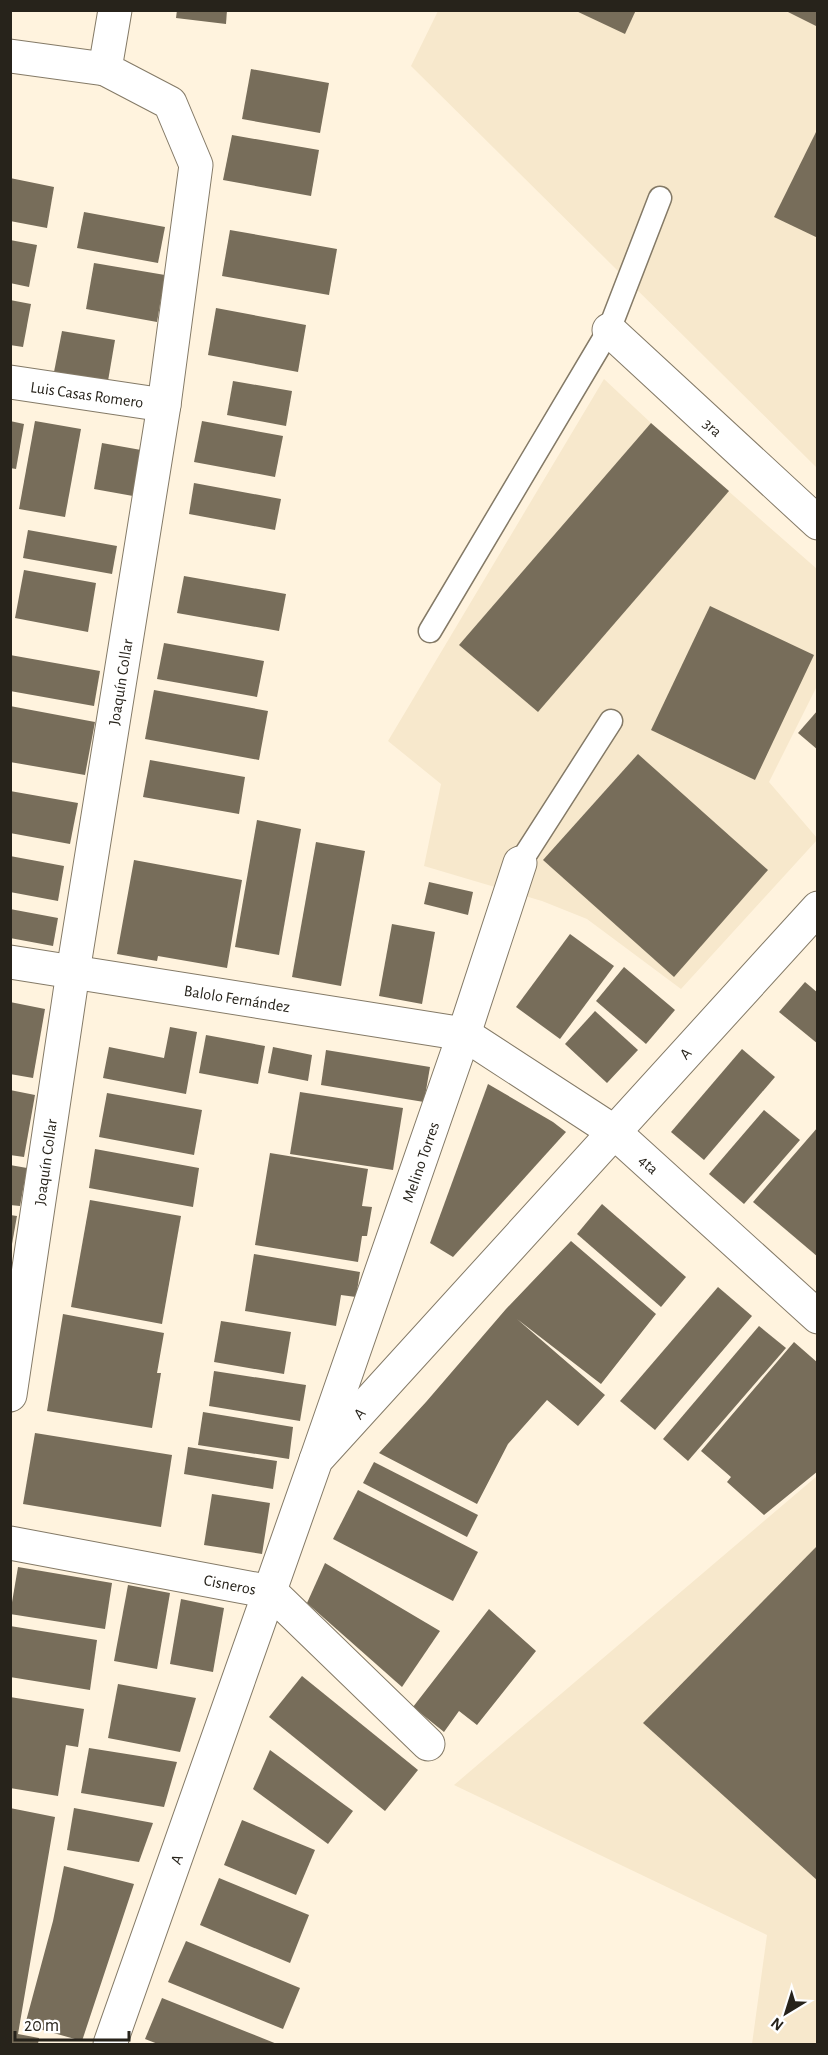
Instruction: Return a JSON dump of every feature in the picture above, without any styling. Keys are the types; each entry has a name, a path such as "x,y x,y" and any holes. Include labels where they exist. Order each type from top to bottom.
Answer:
{"street":[{"path":"105,69 115,10"},
{"name":"Joaquín Collar","path":"10,56 105,69 170,103 196,165 164,405 73,972 10,1395"},
{"name":"3ra","path":"609,330 818,523"},
{"name":"Luis Casas Romero","path":"10,382 164,405"},
{"name":"Melino Torres","path":"316,1460 464,1034 520,862"},
{"name":"A","path":"110,2044 316,1460 818,908"},
{"name":"Balolo Fernández","path":"10,962 464,1034"},
{"name":"4ta","path":"464,1034 613,1131 818,1317"},
{"name":"Cisneros","path":"10,1544 271,1592 428,1744"}],"lane":[{"path":"430,631 609,330 660,198"},
{"path":"520,862 611,721"}],"shaded area":[{"path":"438,11 817,11 817,468 411,66"},
{"path":"604,379 817,569 817,686 769,782 817,840 681,989 587,919 542,901 424,866 441,784 388,741"},
{"path":"817,1476 817,2044 752,2044 767,1935 454,1785"}],"building":[{"path":"177,10 227,10 226,24 176,18"},
{"path":"574,10 636,10 625,34"},
{"path":"784,10 818,10 818,27"},
{"path":"251,69 329,83 320,133 242,119"},
{"path":"818,128 818,238 774,217"},
{"path":"232,135 319,150 311,196 223,180"},
{"path":"10,178 54,187 47,228 10,221"},
{"path":"84,212 165,227 158,263 77,248"},
{"path":"230,230 337,249 329,295 222,276"},
{"path":"10,240 37,245 29,287 10,283"},
{"path":"94,263 165,275 157,322 86,309"},
{"path":"10,300 31,304 23,347 10,345"},
{"path":"216,308 306,325 298,372 208,355"},
{"path":"62,331 115,340 108,381 54,372"},
{"path":"233,381 292,391 286,426 227,415"},
{"path":"10,421 24,424 16,469 10,468"},
{"path":"35,421 81,429 65,517 19,509"},
{"path":"202,421 283,436 275,477 194,462"},
{"path":"651,423 729,491 538,712 459,645"},
{"path":"102,443 141,450 133,496 94,489"},
{"path":"194,483 281,499 275,530 189,514"},
{"path":"28,530 117,546 112,574 23,558"},
{"path":"24,570 96,583 88,632 15,618"},
{"path":"184,576 286,594 279,631 177,613"},
{"path":"710,606 814,655 755,780 651,730"},
{"path":"164,643 264,661 257,697 157,679"},
{"path":"10,655 100,671 94,706 10,691"},
{"path":"154,690 268,711 259,760 145,739"},
{"path":"10,706 95,722 85,775 10,762"},
{"path":"818,710 818,750 798,733"},
{"path":"638,754 768,870 674,977 543,860"},
{"path":"150,760 245,777 239,814 143,797"},
{"path":"10,791 78,803 70,844 10,833"},
{"path":"257,820 301,829 279,955 235,947"},
{"path":"316,842 365,851 341,986 292,977"},
{"path":"10,856 64,866 58,901 10,892"},
{"path":"134,860 242,880 227,968 158,956 157,961 117,954"},
{"path":"429,882 473,892 468,915 424,904"},
{"path":"10,909 58,918 53,946 10,938"},
{"path":"392,924 435,932 422,1004 379,996"},
{"path":"570,934 614,966 560,1039 516,1007"},
{"path":"624,967 675,1010 646,1044 596,1001"},
{"path":"805,982 818,993 818,1044 779,1012"},
{"path":"10,1002 45,1009 33,1078 10,1074"},
{"path":"595,1011 638,1050 607,1083 565,1044"},
{"path":"170,1027 197,1032 186,1094 103,1078 109,1047 164,1058"},
{"path":"206,1035 265,1046 258,1084 199,1073"},
{"path":"273,1047 312,1055 308,1081 268,1073"},
{"path":"742,1049 775,1077 704,1160 671,1132"},
{"path":"326,1050 430,1067 424,1102 321,1085"},
{"path":"488,1084 566,1132 453,1257 430,1243"},
{"path":"10,1090 35,1095 24,1157 10,1155"},
{"path":"300,1092 403,1108 393,1170 290,1154"},
{"path":"107,1093 202,1110 194,1155 99,1137"},
{"path":"764,1110 800,1140 744,1204 709,1174"},
{"path":"818,1127 818,1257 753,1202"},
{"path":"95,1149 199,1168 193,1207 89,1188"},
{"path":"270,1153 368,1169 362,1206 372,1207 367,1236 362,1236 358,1262 255,1245"},
{"path":"10,1165 27,1168 20,1206 10,1205"},
{"path":"90,1200 181,1216 162,1324 71,1307"},
{"path":"602,1204 686,1277 661,1307 577,1234"},
{"path":"10,1215 17,1216 12,1244 10,1244"},
{"path":"571,1241 656,1314 601,1384 517,1319 605,1395 578,1426 547,1400 508,1444 477,1504 379,1453 506,1309"},
{"path":"254,1254 360,1272 356,1297 341,1295 336,1326 245,1311"},
{"path":"718,1287 752,1316 655,1430 620,1401"},
{"path":"63,1314 164,1333 157,1373 161,1373 152,1428 47,1411"},
{"path":"221,1321 291,1332 284,1374 214,1362"},
{"path":"759,1326 786,1348 688,1461 663,1439"},
{"path":"794,1342 818,1363 818,1471 764,1515 727,1482 731,1477 701,1451"},
{"path":"214,1371 306,1385 300,1421 209,1406"},
{"path":"203,1412 293,1427 289,1459 198,1445"},
{"path":"35,1433 172,1455 161,1527 23,1504"},
{"path":"188,1447 277,1461 273,1489 184,1474"},
{"path":"374,1462 478,1515 467,1537 363,1483"},
{"path":"358,1490 478,1552 453,1601 333,1539"},
{"path":"212,1494 270,1503 262,1554 204,1545"},
{"path":"818,1545 818,1881 643,1723"},
{"path":"325,1563 440,1631 402,1687 307,1603"},
{"path":"18,1567 112,1583 105,1629 10,1614"},
{"path":"128,1585 170,1593 157,1669 114,1661"},
{"path":"181,1599 224,1608 213,1672 170,1664"},
{"path":"489,1609 536,1651 477,1725 459,1711 444,1732 413,1707"},
{"path":"10,1626 97,1640 90,1690 10,1677"},
{"path":"302,1676 418,1770 385,1811 269,1717"},
{"path":"118,1684 196,1698 180,1752 108,1738"},
{"path":"10,1697 84,1709 78,1747 66,1745 58,1796 10,1788"},
{"path":"89,1748 177,1762 164,1807 81,1793"},
{"path":"270,1750 353,1811 328,1844 253,1789"},
{"path":"10,1808 55,1817 18,2034 39,2038 38,2044 10,2044"},
{"path":"74,1808 153,1823 139,1862 67,1850"},
{"path":"242,1820 315,1850 296,1895 224,1865"},
{"path":"64,1866 134,1884 82,2041 25,2025 53,1921"},
{"path":"219,1878 309,1915 290,1963 200,1925"},
{"path":"186,1941 300,1988 283,2029 168,1982"},
{"path":"162,1998 277,2044 158,2044 145,2039"}]}
